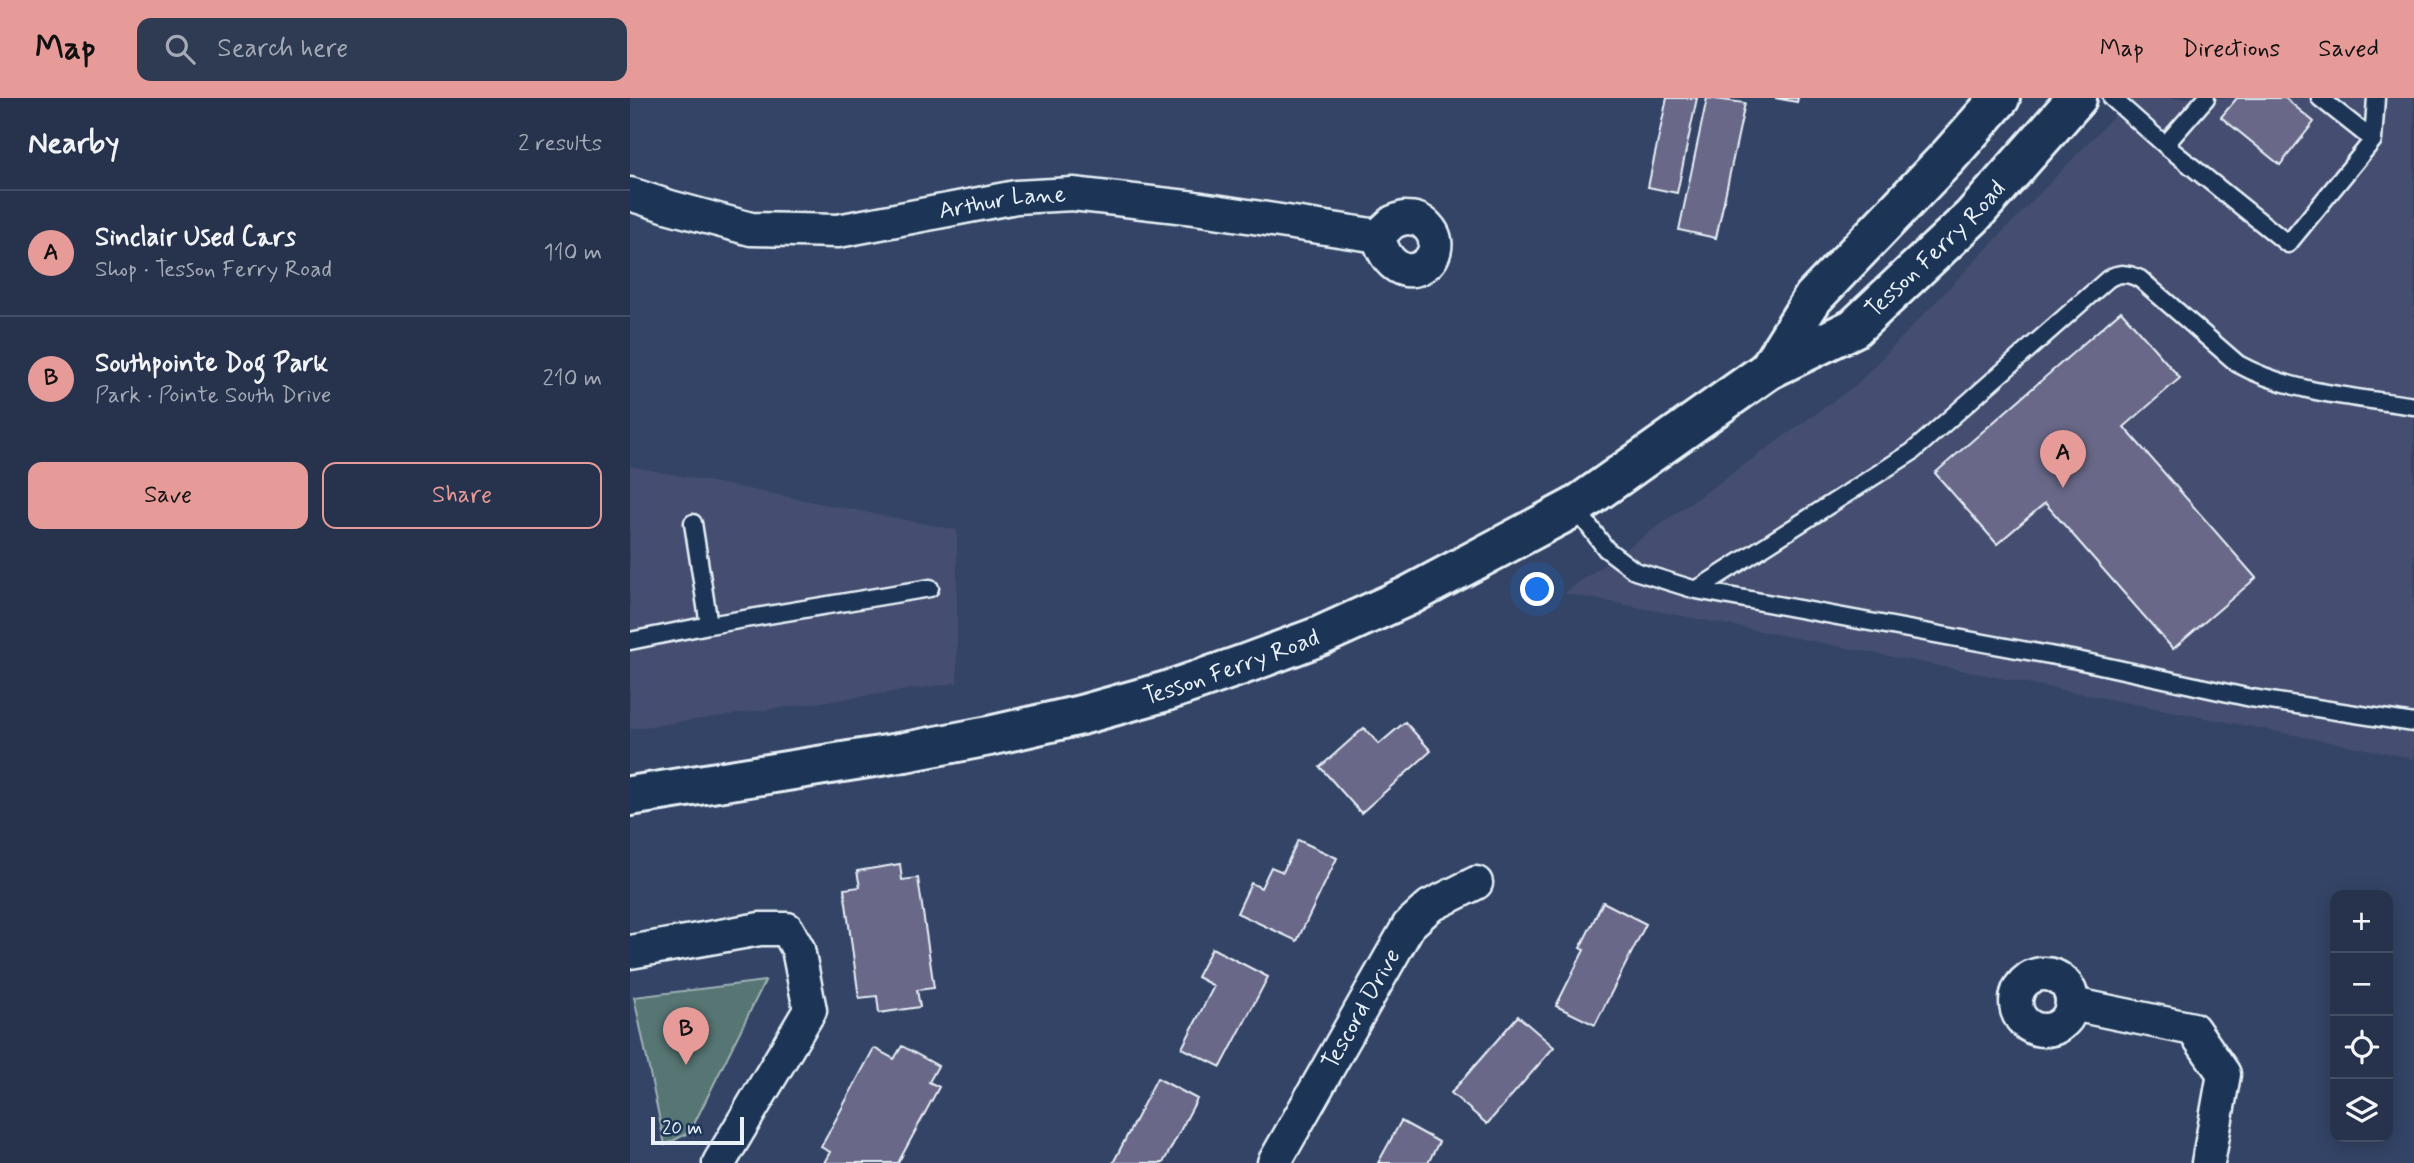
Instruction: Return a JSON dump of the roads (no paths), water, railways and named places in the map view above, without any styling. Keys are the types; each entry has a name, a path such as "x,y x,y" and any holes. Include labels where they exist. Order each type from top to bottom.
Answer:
{"main road":[{"name":"Tesson Ferry Road","path":"1768,369 1813,298 1949,156 2000,98"},
{"name":"Tesson Ferry Road","path":"630,796 905,752 1081,715 1167,691 1320,636 1408,596 1575,507 1768,369 1854,328 1972,217 2077,98"}],"street":[{"name":"Arthur Lane","path":"630,194 751,229 838,231 1016,197 1073,194 1195,208 1378,236"},
{"name":"Tescord Drive","path":"1274,1163 1409,925 1430,906 1476,883"},
{"path":"630,952 761,929 787,929 798,949 810,1010 719,1163"},
{"path":"2072,1004 2193,1029 2224,1074 2208,1163"}],"lane":[{"path":"2112,98 2165,145 2288,244 2372,140 2375,98"},
{"path":"2165,145 2206,98"},
{"path":"2320,98 2372,140"},
{"path":"1696,590 1912,452 2108,279 2119,274 2132,274 2140,279 2238,364 2255,374 2285,384 2414,407"},
{"path":"1575,507 1606,548 1635,572 1696,590 2077,660 2251,698 2414,723"},
{"path":"693,523 709,625"},
{"path":"630,641 930,588"}],"place":[{"name":"Sinclair Used Cars","path":"2063,488"},
{"name":"Southpointe Dog Park","path":"686,1065"}]}
